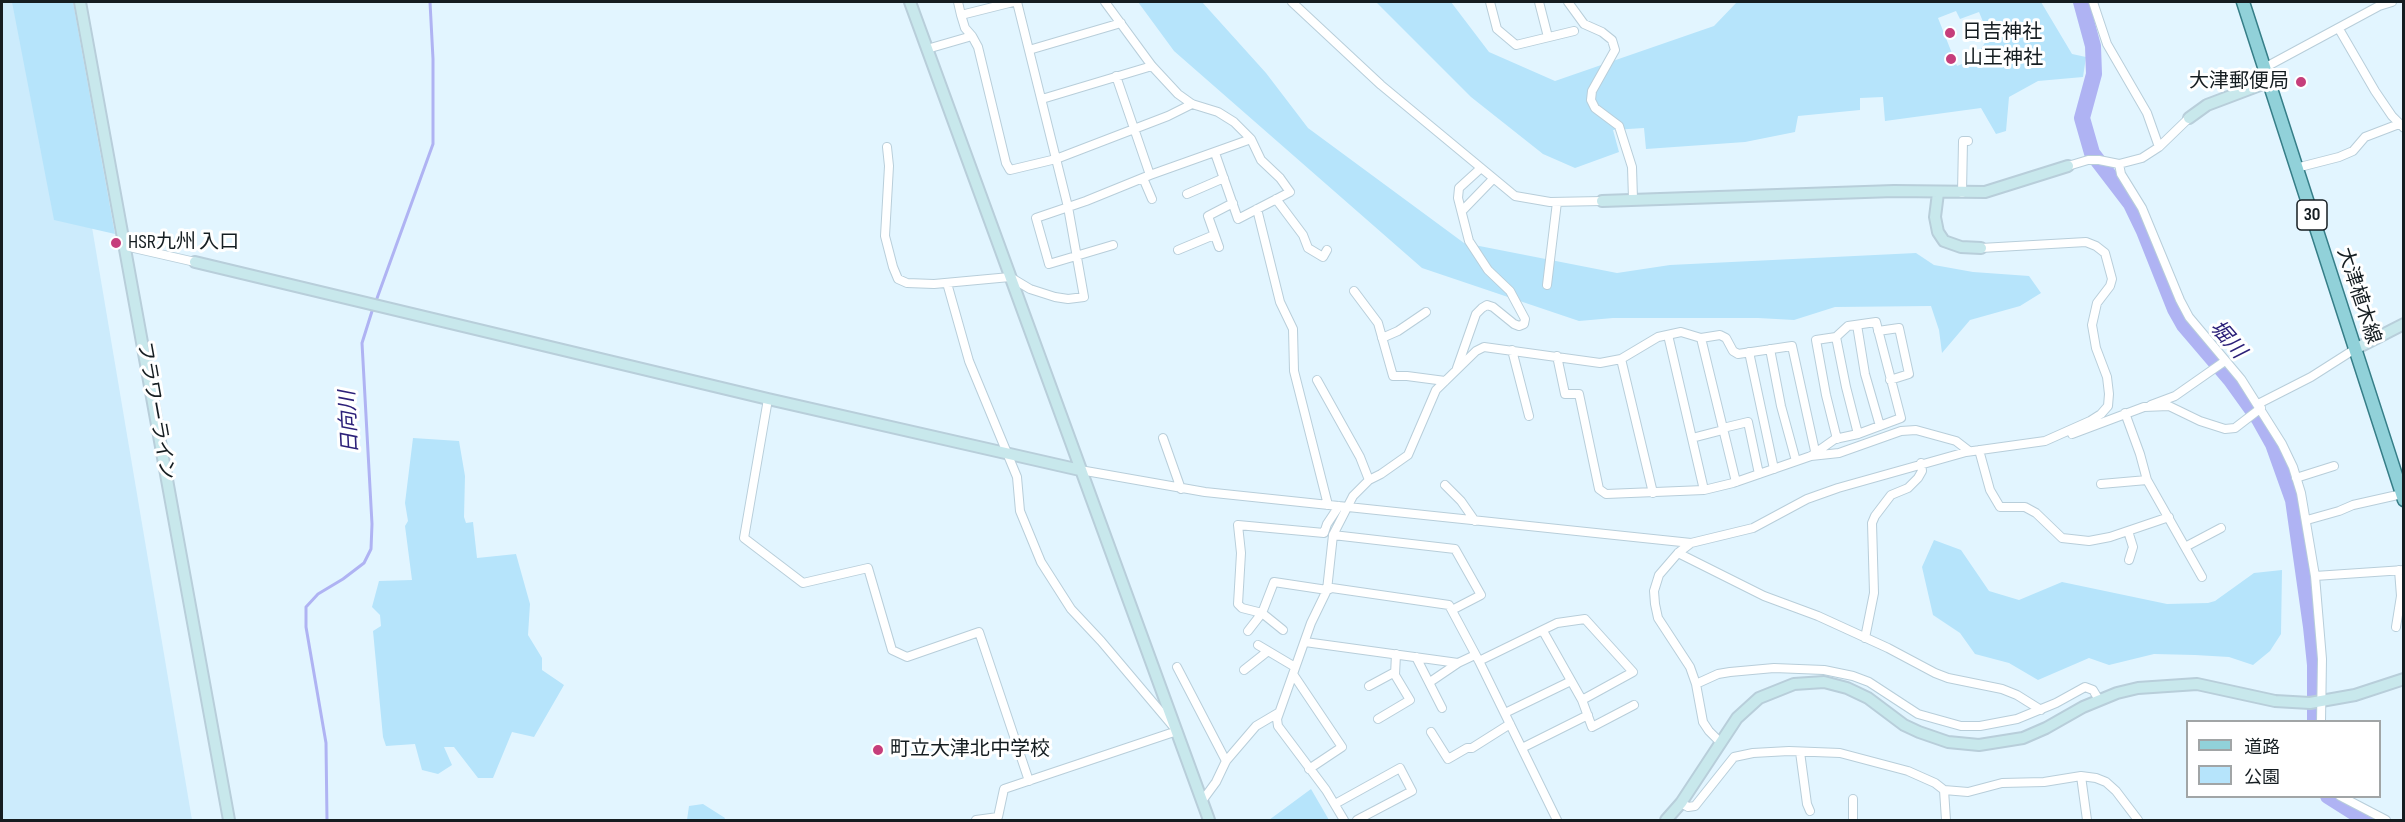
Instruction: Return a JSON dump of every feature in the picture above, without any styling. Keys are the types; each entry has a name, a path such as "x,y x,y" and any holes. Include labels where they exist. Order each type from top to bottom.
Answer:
{"main road":[{"name":"大津植木線","path":"2243,2 2402,497"}],"street":[{"name":"フラワーライン","path":"80,2 229,820"},
{"path":"910,2 1209,820"},
{"path":"958,2 964,28 978,47 1006,163 1010,170 1056,159 1192,104"},
{"path":"887,147 889,166 885,236 895,275 907,282 948,282 1010,277 1030,289 1054,297 1068,299 1084,297 1068,207 1042,99 1015,2 961,15"},
{"path":"1105,2 1152,66 1178,94 1192,104 1218,112 1234,122 1251,139 1261,160 1280,178 1290,192 1238,219 1215,153"},
{"path":"1292,2 1381,85 1515,196 1557,202 1894,191 1985,192 2088,160 2119,164 2142,158 2159,147 2189,118 2207,105 2268,82"},
{"path":"1490,2 1497,29 1516,45 1574,31"},
{"path":"1539,2 1548,37"},
{"path":"2093,2 2107,44 2147,113 2159,147"},
{"path":"2264,68 2379,6 2392,2"},
{"path":"1569,3 1584,24 1602,32 1612,40 1615,50 1592,91 1591,100 1595,108 1619,126 1632,167 1633,199"},
{"path":"1029,50 1121,23"},
{"path":"2296,168 2339,157 2353,151 2366,137 2401,126 2375,91 2339,29"},
{"path":"927,49 972,36"},
{"path":"1042,99 1152,66"},
{"path":"1116,76 1134,129 1152,199"},
{"path":"1113,245 1049,264 1036,218 1251,139"},
{"path":"1962,193 1963,141 1968,141"},
{"path":"2119,164 2121,174 2146,217 2180,300 2199,330 2260,406 2282,444 2296,478 2307,520 2315,576 2322,659 2317,702 2321,720"},
{"path":"1457,369 1476,314 1482,308 1487,305 1493,307 1519,326 1524,324 1525,319 1510,291 1488,270 1468,241 1458,198 1460,188 1481,168"},
{"path":"1186,194 1224,178"},
{"path":"1462,210 1493,179"},
{"path":"1938,193 1935,217 1938,232 1944,241 1962,247 1981,248 2086,242 2096,246 2104,253 2112,279 2110,286 2097,303 2092,325 2096,348 2107,377 2108,406 2101,414 2062,435"},
{"path":"1276,199 1303,235 1308,248 1323,257"},
{"path":"1547,285 1557,202"},
{"path":"1219,247 1208,216 1233,203"},
{"path":"1257,209 1280,302 1293,329 1294,371 1328,505"},
{"path":"1178,250 1214,235"},
{"path":"125,246 768,399 1080,470 1181,489 1691,543 1753,528 1822,493 1921,464 1969,451 2019,446 2077,433 2175,396 2225,361"},
{"path":"948,282 969,361 1007,453 1019,488 1020,511 1041,562 1071,609 1177,731"},
{"path":"1354,291 1378,323 1393,376 1444,381"},
{"path":"1382,338 1398,331 1426,312"},
{"path":"1557,356 1565,394 1579,394 1599,489 1606,494 1642,491 1653,493 1700,488 1704,490 1736,482 1796,461 1813,454 1837,439 1858,434 1900,418 1876,322 1848,326 1836,337 1816,340 1837,439"},
{"path":"2144,407 2169,406 2200,421 2225,429 2235,428 2260,406 2355,349 2403,324"},
{"path":"1857,325 1866,374 1880,426"},
{"path":"1878,332 1899,327 1909,374 1890,380"},
{"path":"1283,630 1262,613 1242,608 1238,604 1240,553 1238,525 1324,533 1327,524 1369,480 1408,455 1436,390 1476,351 1484,347 1600,363 1621,359 1658,337 1681,332 1701,338 1720,335 1726,338 1733,351 1738,354 1792,346 1813,454"},
{"path":"1668,335 1704,490"},
{"path":"1836,337 1858,434"},
{"path":"1701,338 1736,482"},
{"path":"1770,349 1781,406 1796,461"},
{"path":"1512,350 1529,416"},
{"path":"1749,352 1774,468"},
{"path":"1621,359 1653,493"},
{"path":"1317,380 1360,457 1369,480"},
{"path":"768,399 744,538 803,583 868,568 892,650 907,657 979,632 1029,781"},
{"path":"2125,413 2147,480 2202,577"},
{"path":"1692,438 1748,422 1760,474"},
{"path":"1813,454 1839,453 1884,436 1916,430 1956,441 1969,451"},
{"path":"1163,438 1181,489"},
{"path":"1979,450 1990,490 2000,507 2025,507 2036,513 2062,538 2076,541 2110,537 2169,517"},
{"path":"1865,638 1874,593 1871,555 1872,523 1891,495 1908,488 1918,478 1922,471 1921,464"},
{"path":"2296,478 2334,466"},
{"path":"2101,484 2147,480"},
{"path":"1445,485 1461,501 1474,521"},
{"path":"2307,520 2353,505 2402,497"},
{"path":"1343,507 1333,535 1327,590 1278,713 1278,726 1335,804 1344,820"},
{"path":"2185,547 2221,528"},
{"path":"2128,531 2133,547 2129,560"},
{"path":"1333,535 1455,549 1481,595 1452,610"},
{"path":"1691,543 1659,575 1654,591 1655,604 1658,618 1682,654 1696,684 1703,722 1708,731 1721,743"},
{"path":"1678,554 1764,596 1818,616 1935,673 1948,678 2002,689 2017,695 2041,710"},
{"path":"2315,576 2401,570 2401,596 2396,627"},
{"path":"1248,631 1262,613 1274,582 1449,605 1557,820"},
{"path":"1430,682 1458,663 1477,658 1557,623 1585,619 1633,672 1582,700"},
{"path":"1543,631 1582,700 1592,727 1634,705"},
{"path":"1305,642 1458,663"},
{"path":"1258,645 1294,671 1342,747 1309,769"},
{"path":"1244,670 1268,651"},
{"path":"1378,719 1410,700 1395,672 1396,654"},
{"path":"1416,657 1442,708"},
{"path":"1177,667 1226,761"},
{"path":"1696,684 1718,674 1774,668 1801,668 1853,676 1884,690 1918,714 1962,726 1997,724 2041,710 2085,687 2093,690 2099,700"},
{"path":"1369,686 1395,672"},
{"path":"1665,820 1681,803 1737,718 1760,698 1783,687 1805,682 1824,682 1847,688 1868,698 1904,725 1934,738 1964,745 1992,745 2023,738 2099,700 2138,688 2188,684 2217,687 2275,701 2317,702 2355,695 2403,679"},
{"path":"1505,713 1571,681"},
{"path":"1202,801 1216,782 1226,761 1256,726 1278,713"},
{"path":"1522,748 1588,716"},
{"path":"1431,732 1448,759 1467,748 1472,748 1510,724"},
{"path":"975,820 998,817 1004,789 1177,731"},
{"path":"1800,752 1810,811"},
{"path":"1681,803 1688,807 1695,806 1734,758 1753,753 1840,753 1908,771 1935,783 1944,790 1968,792 2002,783 2044,782 2081,776 2106,782 2116,791 2138,820"},
{"path":"1335,804 1400,768 1412,790 1357,820"},
{"path":"2081,776 2087,820"},
{"path":"1944,790 1946,820"},
{"path":"2344,798 2386,820"},
{"path":"1853,799 1853,820"}],"shaded area":[{"path":"2,2 54,2 192,820 2,820"}],"green space":[{"path":"12,2 73,2 115,234 54,220"},
{"path":"1138,2 1202,2 1266,73 1308,128 1464,243 1617,273 1670,265 1916,253 1934,265 1973,272 2029,276 2041,293 2020,306 1970,320 1942,353 1939,330 1931,306 1835,307 1794,320 1613,318 1579,321 1422,268 1174,51"},
{"path":"1376,2 1451,2 1489,52 1555,81 1714,26 1737,2 2041,2 2072,54 2086,57 2083,77 2038,81 2009,97 2006,131 1996,134 1981,108 1885,121 1883,97 1860,98 1860,110 1798,116 1795,132 1745,142 1646,149 1644,128 1613,130 1619,152 1575,168 1543,154 1471,97","holes":["1956,11 1960,19 1979,12 1989,36 1975,59 1957,66 1938,18"]},
{"path":"413,438 459,441 465,476 464,517 466,523 473,522 477,558 516,554 530,604 528,635 542,658 542,670 564,685 534,737 512,732 493,778 478,778 454,747 444,747 452,765 438,774 422,770 415,744 386,746 383,737 373,631 381,626 380,615 372,607 379,581 412,580 405,526 408,521 405,503"},
{"path":"1934,540 1961,550 1989,591 2019,600 2062,582 2167,604 2208,603 2215,601 2254,573 2282,570 2281,634 2270,651 2253,665 2229,657 2195,655 2154,654 2109,665 2089,658 2038,680 2009,663 1975,654 1960,633 1933,615 1922,567"},
{"path":"1311,789 1329,820 1269,820"},
{"path":"703,804 725,818 724,820 687,820 689,806"}],"waterway":[{"name":"日向川","path":"376,301 433,144 430,2"},
{"name":"堀川","path":"2081,2 2093,46 2094,74 2082,118 2092,153 2131,204 2175,309 2184,325 2231,380 2259,419 2273,444 2293,500 2315,665 2315,720"},
{"name":"日向川","path":"327,820 326,743 306,627 306,607 318,594 364,563 371,549 372,524 362,343 373,308"},
{"name":"堀川","path":"2331,798 2366,820"}],"place":[{"name":"日吉神社","path":"1950,33"},
{"name":"山王神社","path":"1951,59"},
{"name":"大津郵便局","path":"2301,82"},
{"name":"HSR九州 入口","path":"116,243"},
{"name":"町立大津北中学校","path":"878,750"}]}
